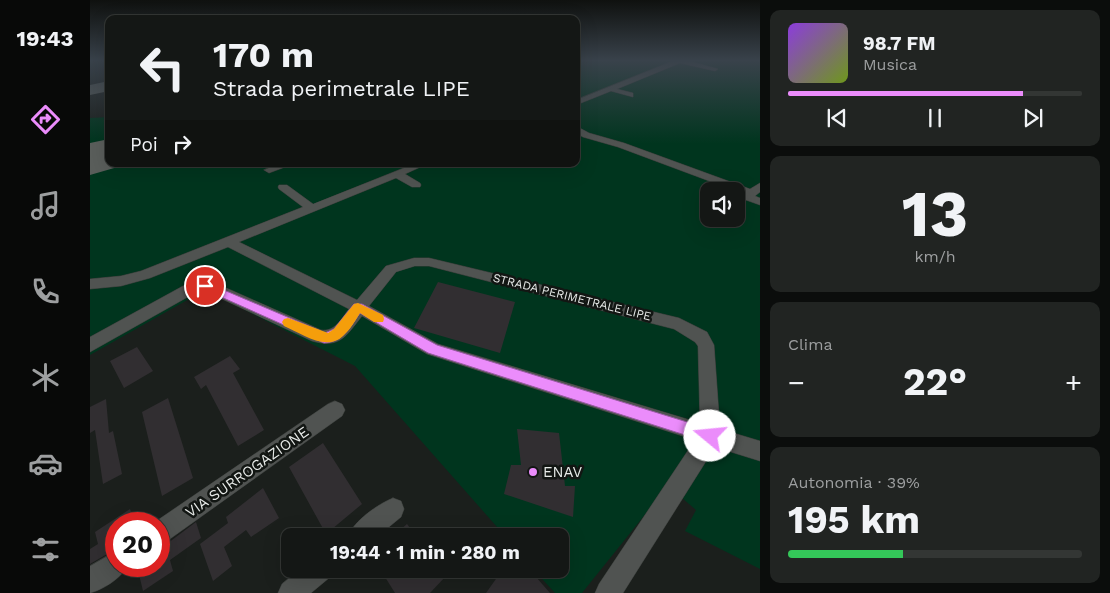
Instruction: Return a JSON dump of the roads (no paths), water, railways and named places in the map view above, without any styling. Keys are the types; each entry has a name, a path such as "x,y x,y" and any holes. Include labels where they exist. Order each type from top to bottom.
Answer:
{"street":[{"path":"580,100 610,89 630,95"},
{"path":"580,131 593,138 756,190"},
{"path":"269,170 278,167"},
{"path":"90,284 121,281 145,275 311,208 398,170 416,185"},
{"path":"283,187 311,208"},
{"path":"756,190 747,197 760,202"},
{"path":"227,241 358,307 433,349 760,451"},
{"name":"STRADA PERIMETRALE LIPE","path":"90,345 188,290 200,286 210,287 324,338 330,338 339,333 358,307 391,269 414,262 429,262 679,324 701,337 706,345 710,436"},
{"name":"VIA SURROGAZIONE","path":"170,525 335,410"},
{"path":"608,593 710,436"},
{"path":"370,528 393,509"},
{"path":"90,581 105,571"},
{"path":"291,593 309,578"}],"place":[{"name":"ENAV","path":"533,472"}]}
